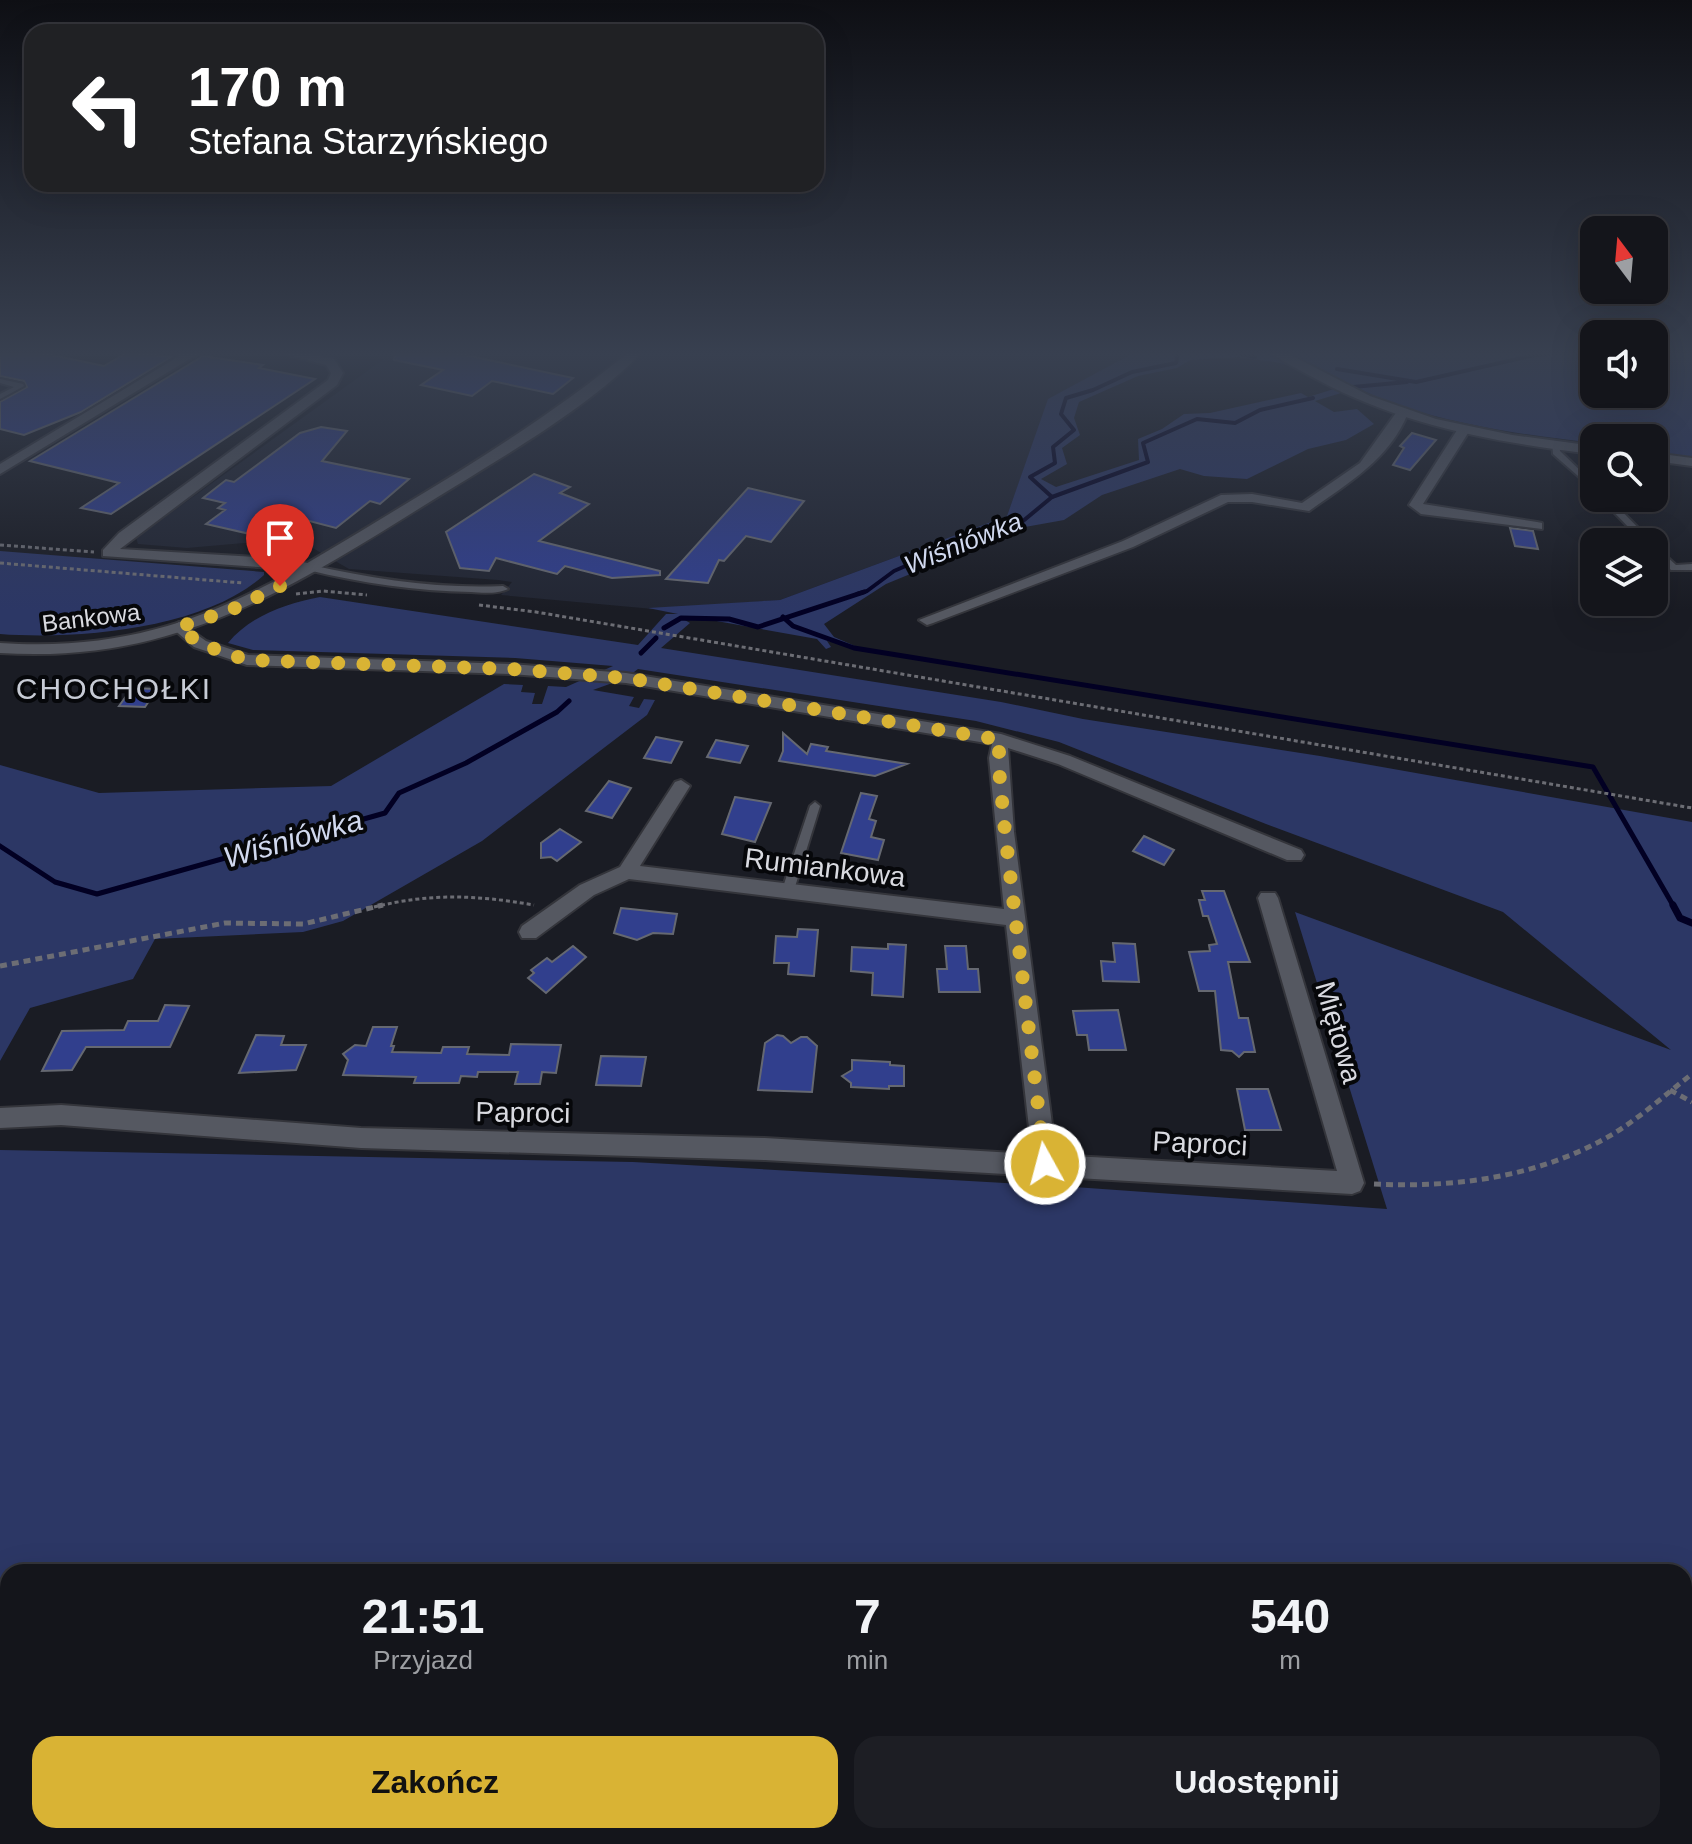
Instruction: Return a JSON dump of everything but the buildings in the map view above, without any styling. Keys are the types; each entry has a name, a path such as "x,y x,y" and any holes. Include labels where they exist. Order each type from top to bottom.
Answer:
{"street":[{"path":"0,470 53,438"},
{"path":"108,553 124,536 257,438"},
{"name":"Bankowa","path":"0,648 88,646 179,627 231,610 311,568 523,438"},
{"path":"927,620 1128,544 1226,498 1252,498 1304,508 1365,466 1386,438"},
{"path":"1459,438 1416,505 1427,513 1537,526"},
{"path":"1513,438 1580,448"},
{"path":"1668,459 1692,462"},
{"path":"108,553 290,563 311,568"},
{"path":"1039,577 1055,590"},
{"path":"179,627 200,644 247,660 511,669 626,678 1001,740 1064,760 1294,855"},
{"path":"1001,740 1000,776 1045,1164"},
{"path":"529,932 587,890 627,872 681,786"},
{"name":"Rumiankowa","path":"627,872 1015,918"},
{"name":"Miętowa","path":"1268,898 1352,1183"},
{"name":"Paproci","path":"0,1118 61,1115 361,1138 765,1149 1352,1183"}],"lane":[{"path":"1555,445 1556,452 1580,475"},
{"path":"1618,512 1634,528"},
{"path":"1668,562 1674,568 1692,567"},
{"path":"311,568 477,591 503,589"},
{"path":"788,890 815,806"}],"path":[{"path":"0,545 108,553"},
{"path":"0,563 230,583 261,579 299,594 323,591 369,595"},
{"path":"471,604 536,612 1692,808"},
{"path":"0,966 225,923 303,924 412,898 440,895 487,897 560,909"},
{"path":"1352,1183 1415,1187 1493,1177 1560,1160 1613,1134 1692,1074"},
{"path":"1670,1090 1692,1102"}],"shaded area":[{"path":"274,438 1035,438 1007,516 780,600 653,609 501,595 512,582 349,569 311,547 244,543 187,548 138,544 136,538"},
{"path":"1034,438 1076,438 1062,448 1067,464 1041,479 1056,487 1139,460 1140,438 1349,438 1308,449 1247,479 1204,476 1180,469 1102,495 1064,520 1025,527 886,584 824,624 834,637 855,646 827,641 831,647 826,649 817,639 711,620 683,619 690,623 661,648 1001,702 1083,719 1320,756 1692,822 1692,1564 0,1564 0,1150 633,1162 1060,1186 1387,1209 1295,912 1671,1050 1503,912 1266,824 1059,742 976,721 638,669 626,678 593,690 634,697 629,706 639,708 644,699 655,700 647,715 482,841 343,921 303,932 155,939 133,979 30,1008 0,1061 0,765 99,793 331,786 504,684 523,685 521,692 535,693 532,704 542,704 548,686 566,687 613,666 515,658 253,650 228,643 258,618 282,607 320,597 638,645 666,614 678,614 648,608 780,600 1007,516"},
{"path":"1668,438 1692,438 1692,457 1668,454"},
{"path":"0,551 264,572 264,575 239,593 209,608 175,619 102,632 0,634"}],"waterway":[{"name":"Wiśniówka","path":"1052,497 1030,477 1055,463 1053,447 1064,438"},
{"path":"1052,497 1148,462 1143,443 1154,438"},
{"name":"Wiśniówka","path":"857,594 867,591 894,571 981,533 1017,526 1052,497"},
{"name":"Wiśniówka","path":"784,618 864,592"},
{"name":"Wiśniówka","path":"664,628 681,618 729,619 758,627 784,618"},
{"path":"784,618 793,626 854,648 1593,767 1674,907"},
{"name":"Wiśniówka","path":"641,653 656,638"},
{"name":"Wiśniówka","path":"0,846 55,882 97,894 385,813 399,793 466,763 557,712 569,701"},
{"path":"1673,905 1680,918 1692,923"}],"district":[{"name":"CHOCHOŁKI","path":"114,689"}],"route":[{"path":"280,586 231,610 179,627 212,650 247,660 511,669 626,678 1001,740 998,758 1005,832 1045,1164"}]}
